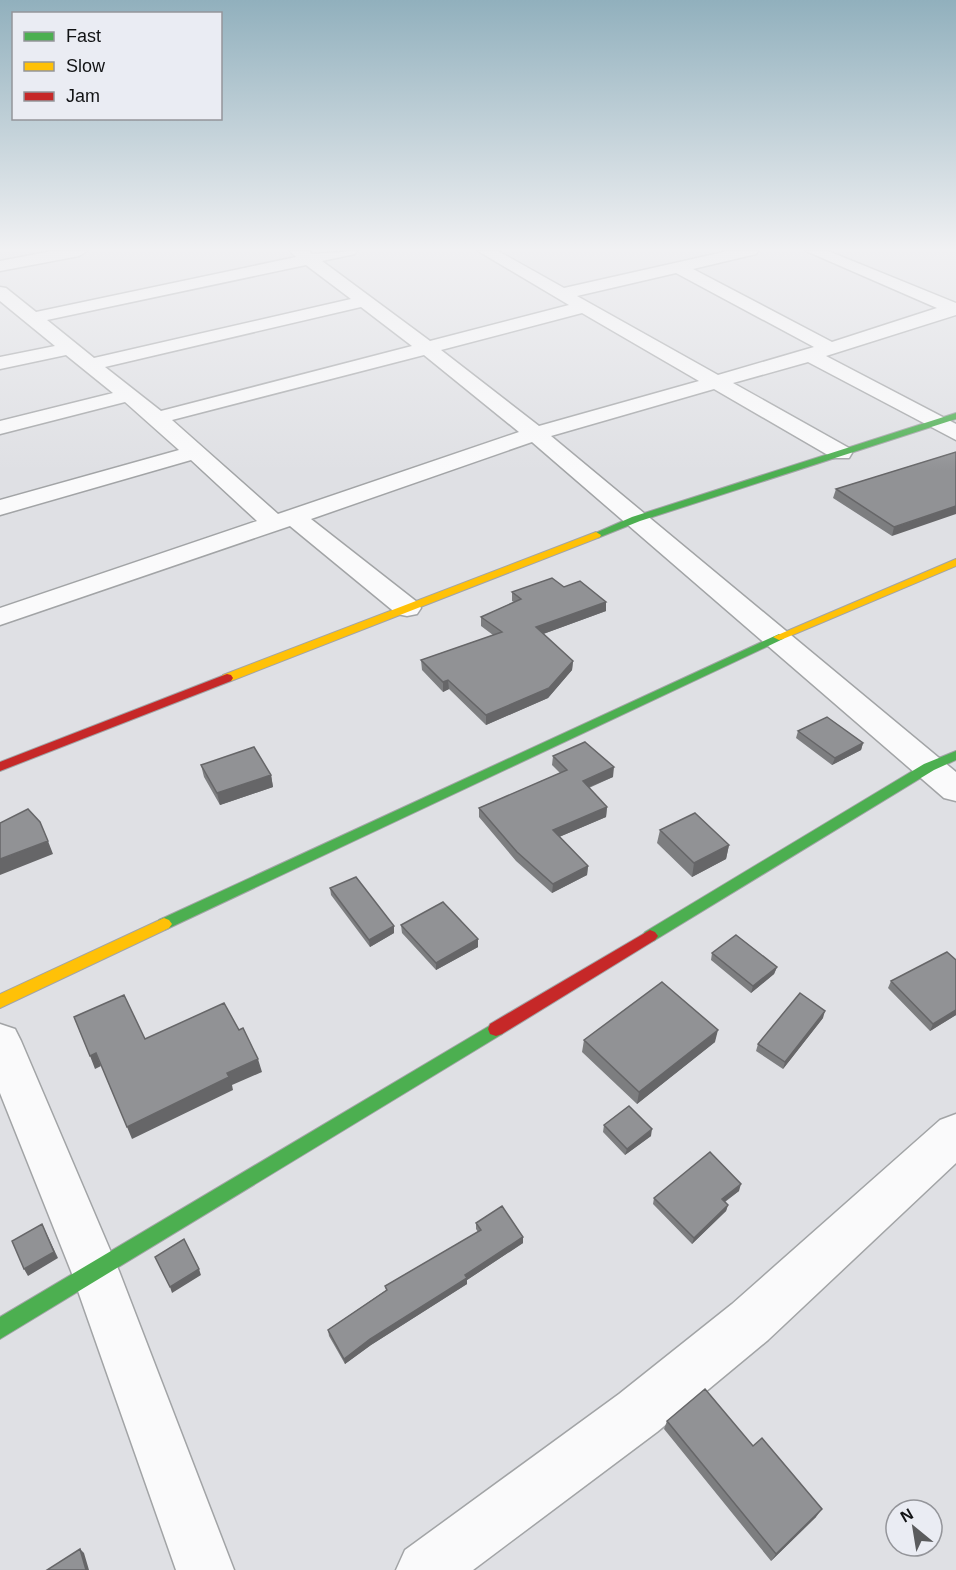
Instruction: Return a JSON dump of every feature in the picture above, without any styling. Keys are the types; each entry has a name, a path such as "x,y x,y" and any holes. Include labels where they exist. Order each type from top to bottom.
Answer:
{"street":[{"path":"41,324 92,364 195,452 284,521 407,608"},
{"path":"92,364 264,324"},
{"path":"395,324 535,434 956,790"},
{"path":"157,418 516,324"},
{"path":"614,324 841,453"},
{"path":"774,324 956,433"},
{"path":"0,617 535,434 906,324"},
{"path":"0,363 71,348"},
{"path":"0,428 129,395"},
{"path":"0,767 636,519 956,416"},
{"path":"0,508 195,452"},
{"path":"0,1000 775,639 956,562"},
{"path":"0,1329 929,767 956,755"},
{"path":"0,1041 95,1271 205,1570"},
{"path":"425,1570 638,1413 750,1322 956,1134"}],"building":[{"path":"956,452 956,506 894,527 836,489"},
{"path":"552,578 564,587 580,581 606,602 536,627 573,661 549,688 486,715 448,680 443,682 421,660 502,632 481,617 521,599 512,592"},
{"path":"827,717 863,743 835,758 798,731"},
{"path":"585,742 614,767 583,781 607,807 553,830 588,866 553,884 517,852 479,808 567,770 553,756"},
{"path":"254,747 271,775 217,793 201,765"},
{"path":"28,809 40,822 48,841 0,859 0,823"},
{"path":"695,813 729,845 694,863 660,830"},
{"path":"356,877 394,926 369,940 330,888"},
{"path":"443,902 478,939 436,963 401,925"},
{"path":"736,935 777,967 753,986 712,953"},
{"path":"947,952 956,960 956,1010 933,1024 891,981"},
{"path":"662,982 718,1030 639,1092 584,1040"},
{"path":"800,993 825,1011 785,1062 758,1044"},
{"path":"124,995 145,1039 224,1003 239,1030 243,1028 258,1059 227,1073 229,1077 127,1127 96,1053 90,1056 74,1017"},
{"path":"629,1106 652,1129 627,1149 604,1125"},
{"path":"710,1152 741,1184 722,1199 728,1205 694,1238 654,1198"},
{"path":"502,1206 523,1237 465,1275 467,1278 370,1339 344,1359 328,1330 387,1290 385,1286 481,1230 476,1223"},
{"path":"42,1224 54,1252 24,1269 12,1241"},
{"path":"184,1239 199,1269 170,1287 155,1257"},
{"path":"705,1389 753,1446 762,1438 822,1509 776,1554 667,1421"},
{"path":"80,1549 86,1570 47,1570"}],"traffic: fast":[{"path":"596,535 636,519 956,416"},
{"path":"164,924 779,637"},
{"path":"650,936 929,767 956,755"},
{"path":"0,1329 496,1029"}],"traffic: slow":[{"path":"227,678 596,535"},
{"path":"779,637 956,562"},
{"path":"0,1001 164,924"}],"traffic: jam":[{"path":"0,767 227,678"},
{"path":"496,1029 650,936"}]}
